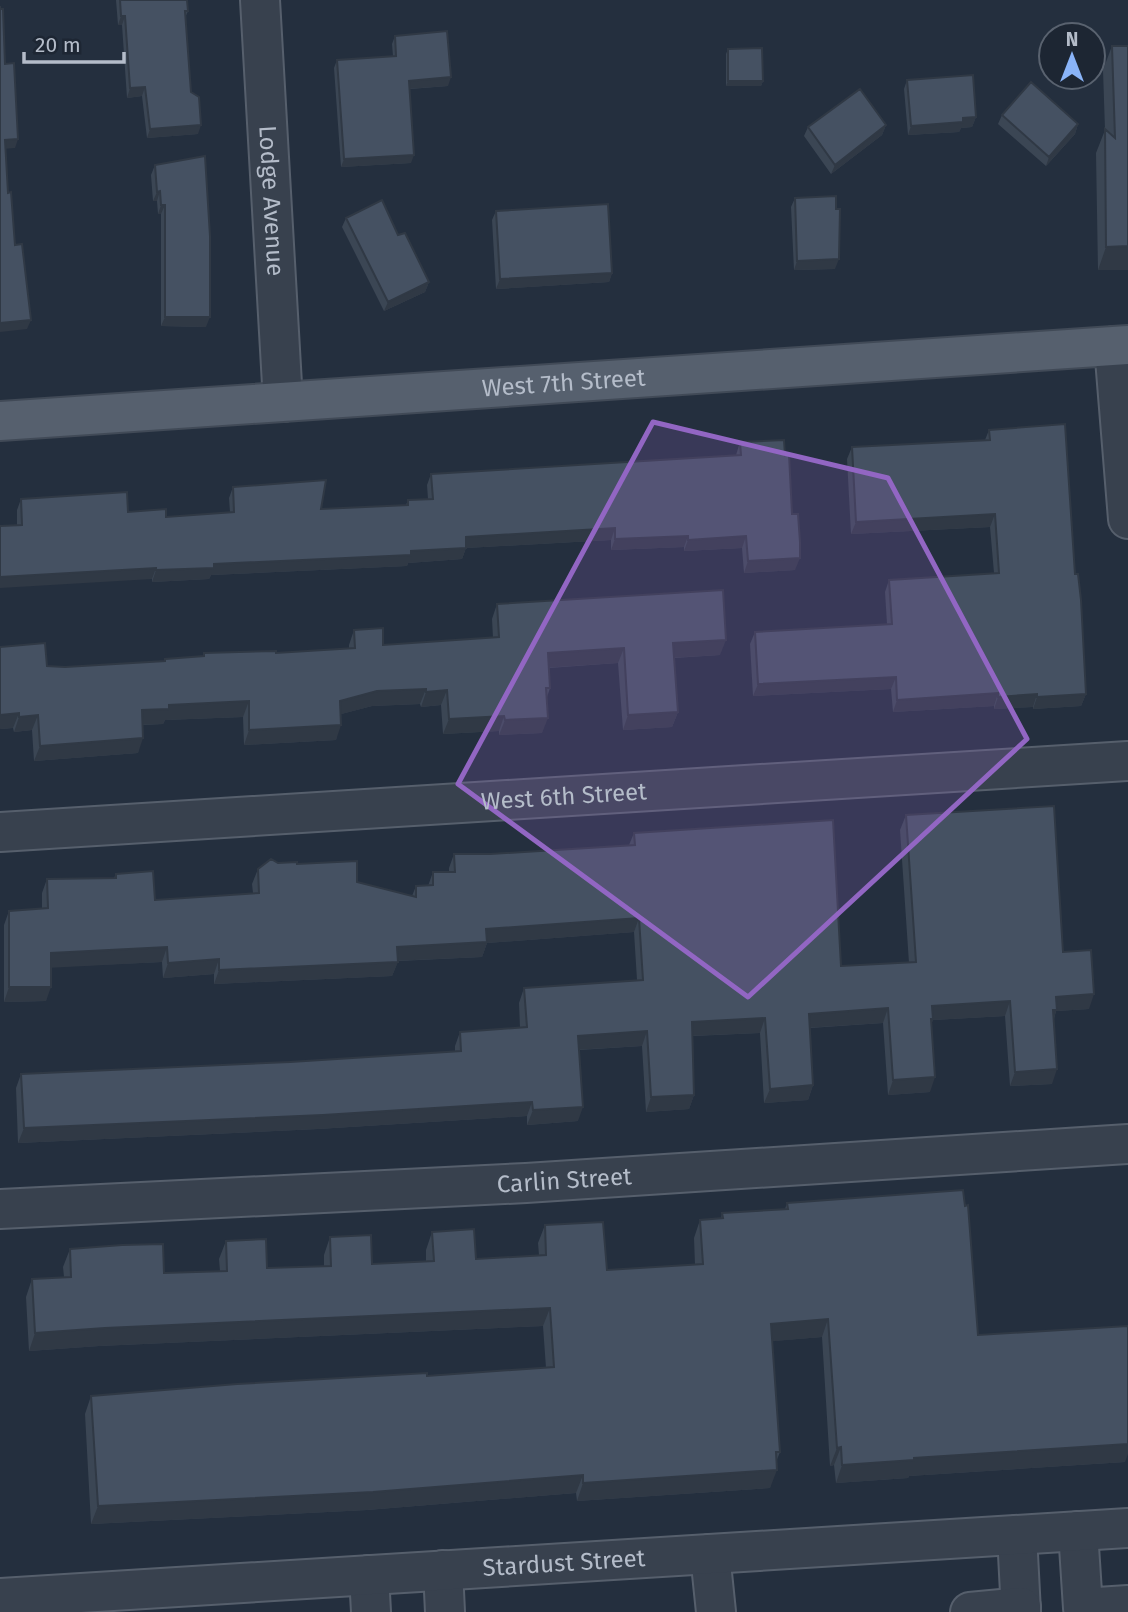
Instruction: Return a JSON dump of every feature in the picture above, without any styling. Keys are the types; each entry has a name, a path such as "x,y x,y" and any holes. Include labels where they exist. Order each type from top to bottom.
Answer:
{"main road":[{"name":"West 7th Street","path":"0,421 1121,346"}],"street":[{"name":"Lodge Avenue","path":"260,0 283,402"},
{"path":"1121,346 1128,519"},
{"name":"West 6th Street","path":"0,832 1128,761"},
{"name":"Carlin Street","path":"0,1209 526,1183 1128,1144"},
{"name":"Stardust Street","path":"0,1598 161,1600 370,1593 443,1570 1128,1528"},
{"path":"1078,1531 1083,1610 1128,1605"},
{"path":"970,1612 1021,1609 1017,1535"},
{"path":"710,1554 716,1612"},
{"path":"443,1570 445,1612"}],"highlighted area":[{"path":"653,422 888,478 1027,739 748,997 458,784"}],"building":[{"path":"120,0 187,0 188,11 185,11 191,92 199,97 201,125 150,129 145,87 130,88 125,16 121,16"},
{"path":"0,9 3,9 5,64 14,63 18,139 5,140 8,193 11,192 15,245 22,244 31,320 0,323"},
{"path":"447,31 451,77 409,81 414,155 344,159 337,60 396,56 395,36"},
{"path":"1112,46 1128,46 1128,246 1106,247 1105,129 1115,138"},
{"path":"762,48 763,81 728,81 728,49"},
{"path":"973,75 976,117 963,118 963,122 911,126 907,80"},
{"path":"1031,82 1037,91 1041,91 1078,124 1049,157 1002,115"},
{"path":"860,89 886,125 835,165 808,127"},
{"path":"205,156 210,236 210,317 165,317 165,205 161,205 160,191 157,192 155,165"},
{"path":"836,196 836,209 840,209 839,259 797,261 795,198"},
{"path":"382,200 398,235 405,233 429,282 388,302 346,218"},
{"path":"608,204 612,273 500,279 496,211"},
{"path":"1065,424 1075,574 1078,574 1081,600 1086,694 998,697 998,693 897,700 896,677 758,684 755,632 892,624 889,580 999,573 995,514 856,522 852,447 990,440 989,430"},
{"path":"784,440 785,455 789,454 792,514 798,514 800,558 748,561 746,536 688,540 688,536 615,539 615,528 466,537 466,548 411,551 411,555 214,564 214,568 156,568 0,577 0,526 22,525 21,499 127,492 128,512 166,509 166,517 234,512 233,487 326,480 321,509 408,505 408,500 433,499 431,474 741,455 740,442"},
{"path":"723,590 726,640 673,643 678,712 628,715 624,648 548,653 548,718 505,720 504,716 449,719 447,690 377,691 340,701 341,725 249,730 249,701 169,705 169,709 142,710 143,738 40,746 38,715 0,715 0,647 45,643 47,666 65,667 165,661 204,656 204,653 276,653 355,648 354,630 383,628 383,645 499,637 497,604"},
{"path":"1054,806 1063,952 1091,950 1094,994 1056,997 1057,1010 1053,1010 1057,1069 1015,1072 1010,1001 932,1006 935,1077 893,1080 888,1008 809,1014 813,1085 770,1089 765,1018 692,1022 694,1095 651,1097 647,1031 578,1036 583,1107 533,1110 532,1102 323,1115 24,1128 21,1074 461,1051 460,1032 527,1027 524,988 643,980 639,918 486,929 487,942 397,947 398,962 219,970 219,959 168,963 167,947 51,953 51,987 9,987 9,911 48,908 47,879 116,878 116,874 153,871 155,900 259,893 258,869 271,859 278,863 297,864 357,861 357,882 416,897 416,886 433,885 433,872 455,872 454,854 635,845 634,833 833,820 841,966 916,962 906,815"},
{"path":"963,1190 965,1206 968,1205 978,1335 1128,1326 1128,1444 842,1465 841,1447 837,1448 828,1319 771,1324 780,1452 776,1452 777,1470 583,1483 583,1475 373,1492 98,1506 91,1396 237,1384 427,1373 427,1376 554,1367 550,1308 35,1333 32,1279 71,1277 70,1249 163,1244 164,1273 227,1271 226,1241 266,1239 267,1268 331,1266 330,1237 371,1235 372,1264 434,1261 432,1232 474,1229 476,1259 546,1255 545,1225 603,1222 607,1270 703,1264 700,1220 723,1218 722,1213 788,1209 787,1203"}]}
